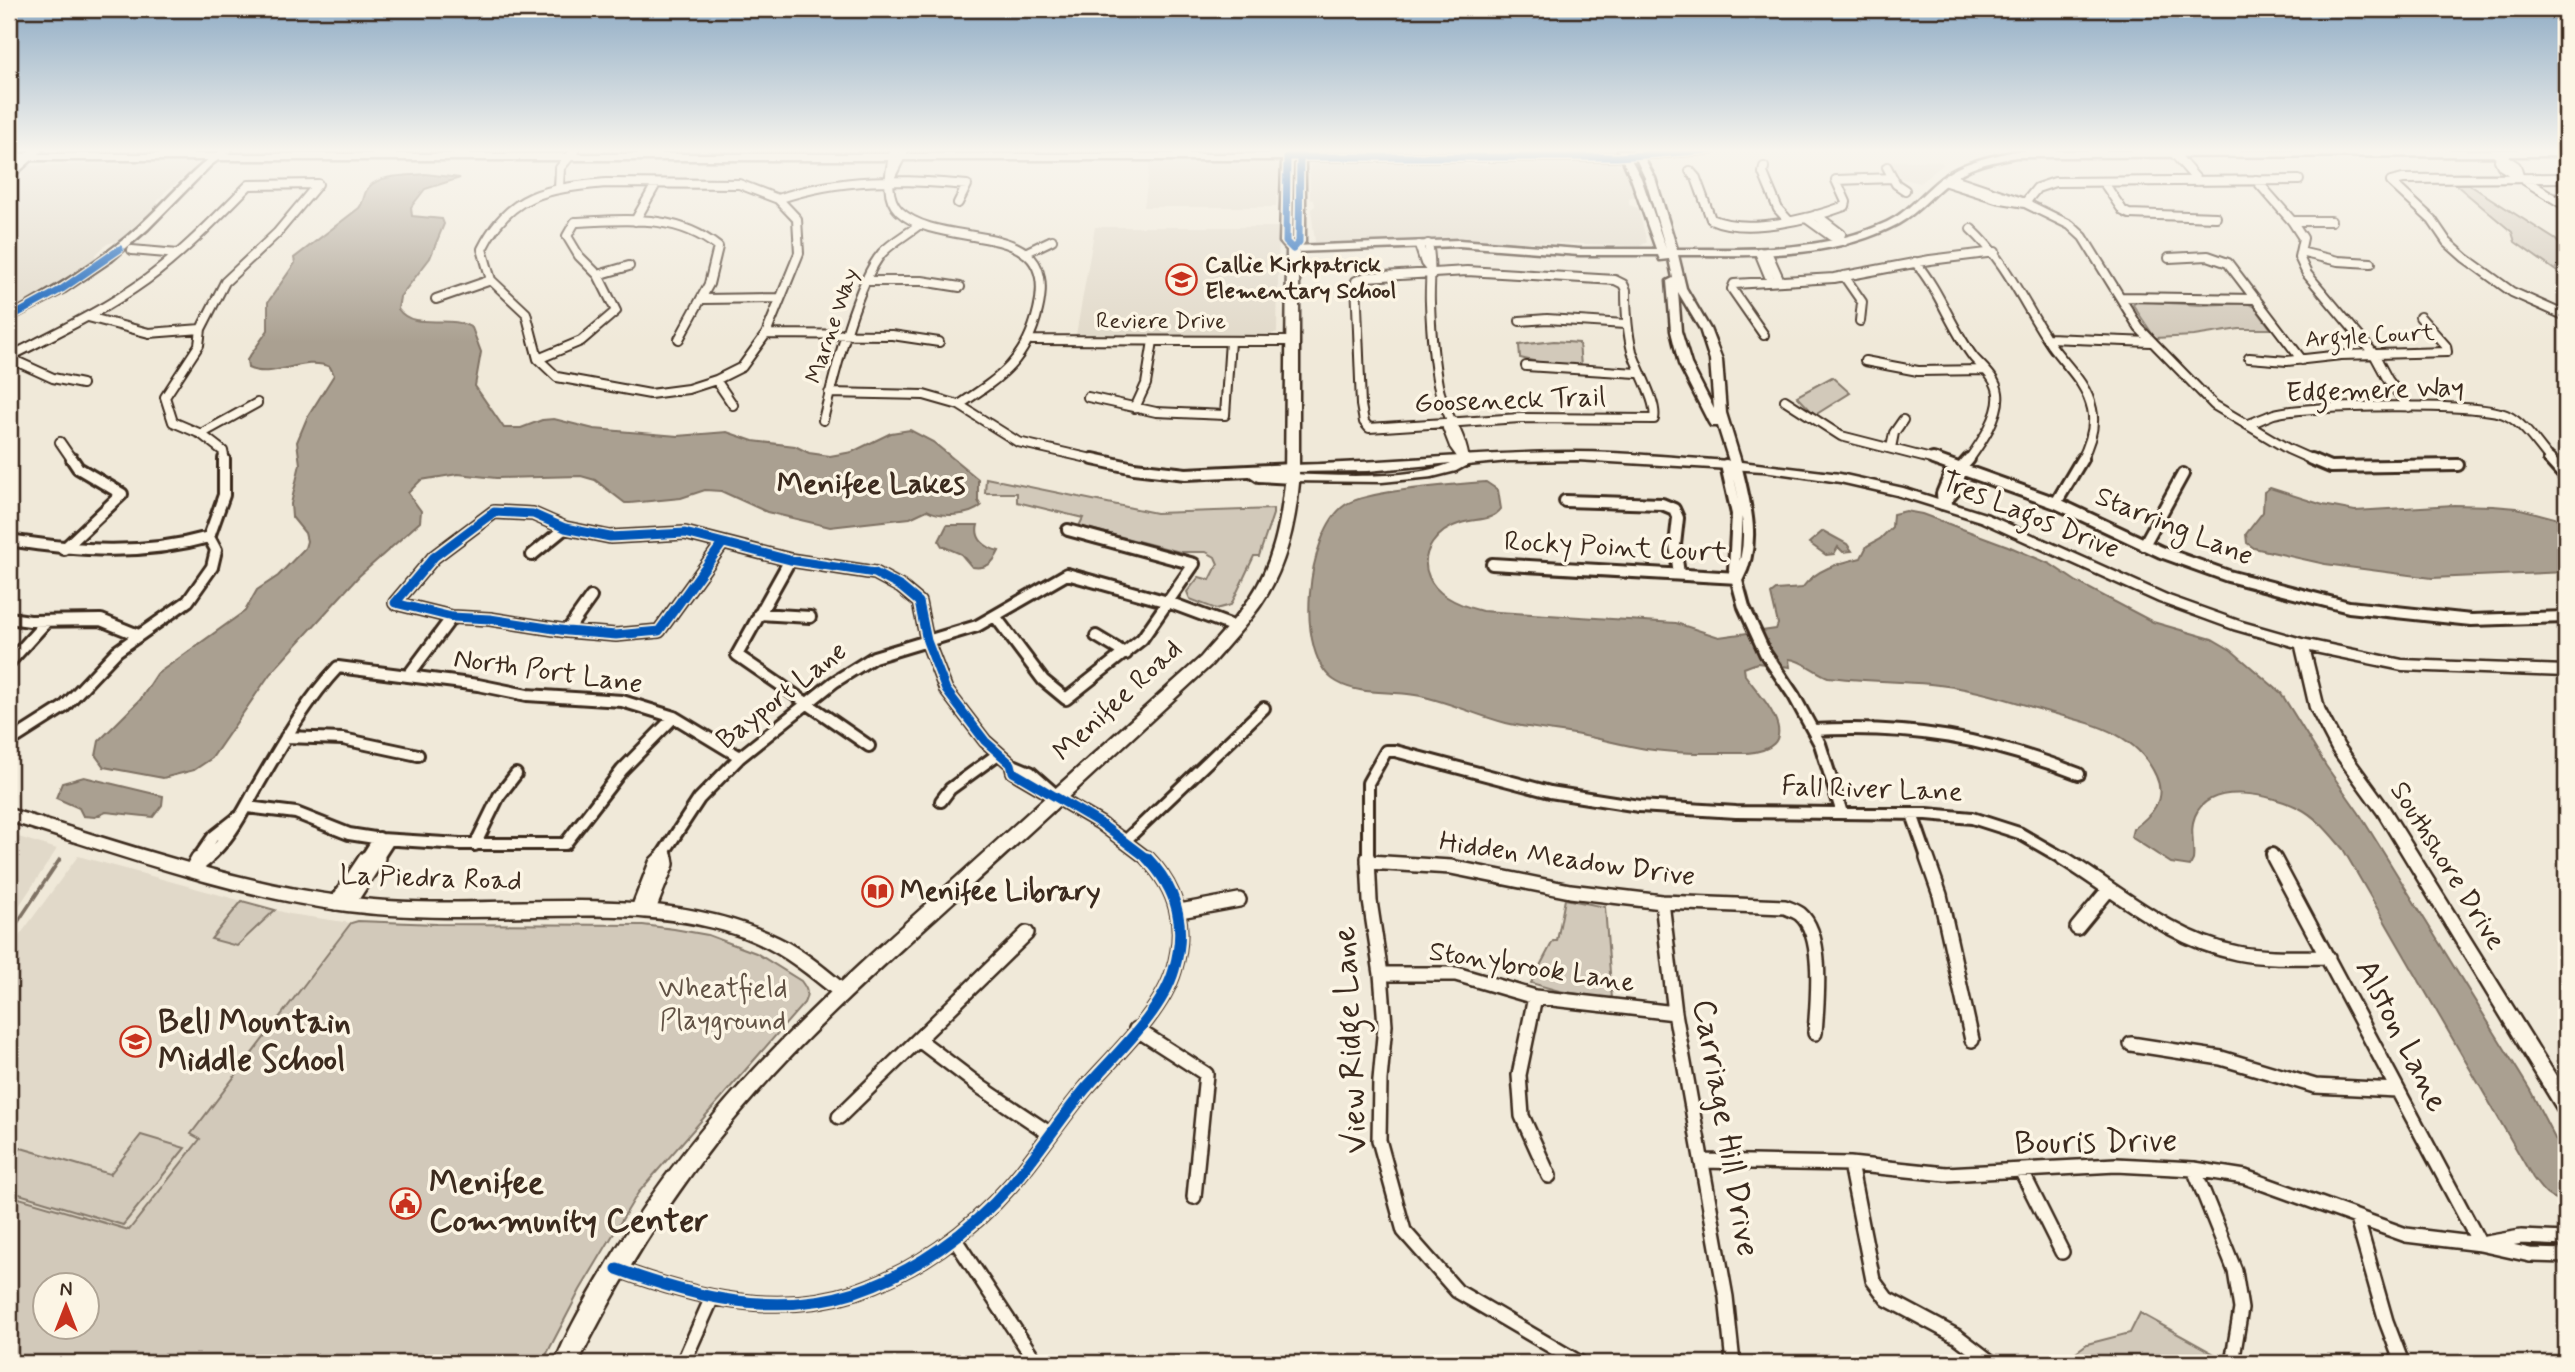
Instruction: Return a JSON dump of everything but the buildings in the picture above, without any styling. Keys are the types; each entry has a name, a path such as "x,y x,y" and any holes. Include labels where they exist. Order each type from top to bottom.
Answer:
{"main road":[{"name":"Menifee Road","path":"566,1363 617,1269 660,1199 720,1120 771,1063 842,992 1206,661 1255,602 1276,559 1291,502 1293,249 1286,242 1288,214"}],"street":[{"path":"9,318 126,251 150,227 151,221 158,214"},
{"path":"9,325 76,288 126,251 165,214"},
{"path":"9,357 88,317 146,280 219,214"},
{"path":"9,540 64,549 132,553 176,548 208,537 222,504 229,476 223,451 201,434 173,422 165,397 199,345 201,329 225,282 277,233 293,214"},
{"path":"505,214 495,223 482,249 491,280 526,313 538,359 557,377 650,394 688,389 716,380 742,367 766,334 799,253 797,219 792,214"},
{"path":"635,221 639,214"},
{"path":"907,214 920,224 943,232 990,239 1025,253 1042,276 1043,288 1032,340 1023,355 1011,368 959,405"},
{"path":"1651,214 1681,288 1705,329 1716,360 1720,381 1720,413 1746,522 1744,571 1738,578 1751,624 1775,670 1813,730 1829,768 1842,813"},
{"path":"1658,214 1674,286 1676,331 1682,352 1689,374 1713,416 1731,465"},
{"path":"1709,214 1715,223 1748,225 1789,221 1819,214"},
{"path":"1783,214 1789,221"},
{"path":"1293,249 1483,244 1579,252 1763,252 1807,249 1872,232 1908,214"},
{"path":"2051,214 2070,225 2083,237 2092,256 2122,296 2139,328 2214,405 2288,449 2330,467 2458,466"},
{"path":"2128,214 2216,217"},
{"path":"2286,214 2303,238 2299,257 2307,274 2374,354 2388,380 2409,407"},
{"path":"2427,214 2447,242 2465,258 2512,292 2566,316"},
{"path":"1816,215 1841,234 1841,239"},
{"path":"1806,218 1831,236 1841,239"},
{"path":"2292,221 2331,221"},
{"path":"538,359 592,335 616,311 598,275 579,256 567,236 575,222 676,223 705,233 718,247 717,266 703,299 679,339"},
{"name":"Marne Way","path":"823,420 849,333 867,281 879,256 920,224"},
{"path":"1821,229 1831,226"},
{"path":"1971,229 1995,252 2048,338 2080,380 2087,394 2093,423 2085,450 2056,503"},
{"path":"1025,253 1052,240"},
{"path":"1424,245 1433,273 1430,302 1440,396 1450,422 1447,428 1455,451 1465,461"},
{"path":"126,251 175,256"},
{"path":"1763,252 1775,281"},
{"path":"1764,335 1732,289 1734,284 1844,276 1915,262 1995,252"},
{"path":"2300,252 2338,261 2371,263"},
{"path":"2169,258 2208,256 2228,263 2302,360"},
{"path":"1915,262 1932,282 1969,350 1998,391 1998,407 1994,417 1961,468 1962,476 1953,497 1943,504"},
{"path":"598,275 629,266"},
{"path":"1433,273 1480,272 1620,282 1626,290 1625,324 1637,373 1526,366"},
{"name":"Gooseneck Trail","path":"1433,273 1356,281 1361,405 1364,422 1369,428 1529,417 1650,421 1654,419 1656,411 1637,373"},
{"path":"1844,276 1862,302 1860,321"},
{"path":"436,299 491,280"},
{"path":"867,281 922,281 960,287"},
{"path":"2122,296 2192,300 2256,299"},
{"path":"703,299 780,298"},
{"path":"88,317 149,333 201,329"},
{"name":"Argyle Court","path":"2249,358 2302,360 2447,352 2446,346 2420,317"},
{"path":"1520,321 1547,319 1625,324"},
{"path":"766,334 849,333 892,335 939,342"},
{"path":"2048,338 2151,342"},
{"name":"Reviere Drive","path":"1032,340 1291,341"},
{"path":"1135,408 1146,384 1153,341"},
{"path":"1088,397 1192,417 1225,415 1230,341"},
{"path":"9,357 63,383 82,384"},
{"path":"1865,361 1918,371 1985,370"},
{"path":"716,380 733,405"},
{"path":"829,393 924,395 959,405 1007,437 1031,447 1160,471 1253,472 1258,476 1292,473"},
{"name":"Starring Lane","path":"1785,400 1841,436 1961,468 2056,503 2144,545 2228,576 2349,607 2411,615 2471,620 2566,617"},
{"path":"201,434 257,403"},
{"name":"Edgemere Way","path":"2249,424 2276,414 2298,411 2409,407 2503,413 2515,419 2566,478"},
{"path":"1891,448 1894,433 1903,420"},
{"path":"60,442 78,468 122,494 64,549"},
{"name":"Tres Lagos Drive","path":"1292,473 1396,476 1456,468 1465,461 1543,456 1731,465 1840,478 1943,504 2031,537 2164,599 2238,626 2302,645 2402,664 2566,671"},
{"path":"2144,545 2183,474"},
{"path":"1565,501 1662,504 1674,509 1678,518 1675,545 1679,574"},
{"path":"617,1269 711,1300 780,1305 854,1292 897,1274 954,1238 1010,1186 1049,1133 1170,984 1180,940 1180,911 1172,887 1152,862 1126,840 1013,772 1011,764 998,754 956,705 940,679 927,641 919,602 901,587 875,573 790,560 685,533 610,537 565,528 533,514 494,512 434,557 395,603 452,617 490,619 566,631 616,635 659,631 722,544"},
{"path":"532,555 565,528"},
{"path":"995,616 1007,629 1036,675 1066,699 1142,639 1195,564 1068,530"},
{"path":"9,742 64,707 104,663 138,635 188,601 202,585 212,567 216,550 208,537"},
{"path":"790,560 737,655 869,746"},
{"name":"Rocky Point Court","path":"1492,564 1738,578"},
{"name":"Bayport Lane","path":"644,909 667,864 666,852 699,799 740,757 854,667 874,657 953,635 995,616 1068,574 1168,602 1235,627"},
{"path":"566,631 591,597"},
{"path":"759,614 810,617"},
{"path":"408,676 452,617"},
{"path":"9,618 47,621 101,620 138,635"},
{"path":"9,663 47,621"},
{"path":"1096,636 1126,654"},
{"name":"Southshore Drive","path":"2302,645 2317,708 2338,748 2383,810 2566,1108"},
{"name":"North Port Lane","path":"286,737 322,684 338,667 527,695 622,701 674,717 740,757"},
{"path":"1126,840 1264,708"},
{"path":"244,811 290,811 311,817 351,835 384,839 475,845 565,844 622,771 674,717"},
{"path":"1813,730 1861,728 1954,734 2010,748 2079,774"},
{"path":"193,869 211,855 239,824 286,737 343,739 418,755"},
{"name":"Fall River Lane","path":"1386,751 1408,753 1507,781 1610,803 1668,808 1966,817 2006,829 2048,850 2172,928 2225,951 2254,956 2328,957"},
{"name":"View Ridge Lane","path":"1386,751 1368,783 1368,862 1385,1025 1380,1080 1379,1140 1404,1231 1457,1291 1580,1363"},
{"path":"941,801 950,789 998,754"},
{"path":"475,845 499,796 516,774"},
{"path":"1912,814 1940,895 1972,1041"},
{"name":"La Piedra Road","path":"9,815 261,889 342,904 438,909 644,909 702,917 744,930 792,953 842,992"},
{"path":"342,904 384,839"},
{"name":"Alston Lane","path":"2272,854 2480,1244"},
{"name":"Hidden Meadow Drive","path":"1368,862 1451,867 1570,891 1662,902 1785,907 1800,913 1810,925 1817,964 1815,1033"},
{"path":"2077,928 2109,889"},
{"path":"1180,911 1238,900"},
{"name":"Carriage Hill Drive","path":"1662,902 1675,1013 1726,1297 1732,1363"},
{"path":"839,1117 1027,933"},
{"name":"Stonybrook Lane","path":"1381,974 1456,974 1535,997 1675,1013"},
{"path":"1535,997 1519,1075 1522,1116 1549,1176"},
{"path":"1136,1029 1206,1074 1195,1197"},
{"path":"919,1040 982,1088 1049,1133"},
{"path":"2131,1044 2221,1058 2315,1086 2397,1090"},
{"name":"Bouris Drive","path":"1702,1161 1850,1164 1946,1174 2116,1165 2194,1168 2245,1177 2357,1219 2417,1237 2480,1244 2530,1255 2566,1256"},
{"path":"1850,1164 1874,1280 1886,1299 1958,1337 1992,1363"},
{"path":"2194,1168 2235,1271 2241,1309 2232,1363"},
{"path":"2022,1172 2062,1252"},
{"path":"2357,1219 2386,1321 2402,1363"},
{"name":"Bouris Drive","path":"2480,1244 2521,1237 2566,1239"},
{"path":"954,1238 1036,1362"},
{"path":"2538,1238 2547,1255"},
{"path":"682,1363 711,1300"}],"shaded area":[{"path":"9,214 147,214 120,240 107,244 95,255 96,260 76,275 9,313"},
{"path":"351,214 412,214 442,219 444,224 430,258 400,297 398,309 413,320 454,322 472,328 481,352 475,386 504,428 521,428 542,420 554,419 594,429 678,436 727,432 753,441 795,446 809,453 830,456 852,452 891,433 910,430 933,442 978,479 978,501 981,506 963,514 947,515 927,510 910,518 830,527 767,512 721,491 705,490 681,498 625,503 595,480 581,476 496,478 458,474 421,480 408,493 421,511 420,522 359,576 270,674 212,758 194,770 163,778 104,767 96,756 99,741 140,700 157,674 245,611 257,590 278,576 305,548 305,533 292,517 291,504 300,464 297,442 307,418 334,375 330,367 320,364 258,371 248,368 247,360 268,330 268,302 295,263 294,258"},
{"path":"1312,214 1640,214 1647,242 1640,246 1452,239 1368,244 1315,242"},
{"name":"Callie Kirkpatrick Elementary School","path":"1095,227 1279,227 1277,332 1268,336 1076,335"},
{"path":"1486,482 1498,490 1501,509 1492,516 1461,523 1445,531 1432,543 1426,559 1429,577 1438,590 1459,603 1482,611 1676,623 1719,637 1776,629 1778,624 1771,594 1776,590 1802,588 1821,571 1861,558 1867,546 1880,539 1892,527 1893,514 1906,511 1922,514 2008,546 2050,564 2077,582 2153,622 2212,639 2231,650 2281,693 2359,813 2530,1090 2566,1160 2566,1201 2547,1194 2533,1178 2343,849 2317,821 2299,808 2258,795 2227,794 2214,798 2203,805 2195,816 2192,827 2193,860 2190,866 2171,863 2131,837 2133,829 2146,819 2155,807 2160,793 2156,776 2146,760 2120,737 2087,723 1983,693 1930,684 1828,677 1789,659 1790,667 1757,663 1744,668 1745,675 1770,709 1778,732 1775,742 1765,749 1747,753 1646,749 1506,723 1426,697 1365,691 1337,682 1323,668 1314,647 1310,622 1314,566 1321,540 1332,519 1345,505 1372,496"},
{"path":"2270,488 2323,505 2355,511 2454,505 2493,506 2517,508 2566,521 2566,572 2432,578 2325,564 2254,548 2247,543 2246,534 2263,512 2264,492"},
{"path":"947,525 978,525 979,539 999,551 988,565 972,567 961,554 942,546 939,541"},
{"path":"1823,531 1847,544 1852,551 1843,552 1838,547 1834,554 1826,555 1809,543"},
{"path":"84,777 163,796 162,805 153,817 106,812 95,817 83,816 79,808 56,798 62,783"},
{"path":"9,834 57,849 9,921"},
{"name":"Bell Mountain Middle School","path":"78,856 290,914 351,923 192,1133 200,1138 102,1320 102,1270 32,1270 32,1340 91,1340 79,1363 9,1363 9,950"}],"green space":[{"path":"2491,214 2515,214 2556,240 2566,252 2566,278 2515,242 2512,232"},
{"path":"2137,301 2200,305 2246,303 2254,306 2271,329 2239,329 2194,336 2155,338 2133,305"},
{"path":"1554,341 1579,343 1581,366 1547,364 1520,358 1519,345"},
{"path":"1832,377 1850,393 1815,415 1797,396"},
{"path":"986,478 1156,513 1273,509 1273,514 1259,556 1254,556 1231,605 1216,609 1190,599 1187,592 1199,577 1210,580 1218,564 1215,557 1206,552 1180,552 1079,526 1083,518 1017,502 1017,493 985,493"},
{"path":"1565,899 1605,907 1612,999 1559,991 1531,983 1553,941 1557,941"},
{"path":"242,901 275,910 237,946 211,939"},
{"name":"Wheatfield Playground","path":"358,921 643,925 674,929 708,935 756,953 801,981 807,993 804,1003 638,1193 580,1290 542,1363 9,1363 9,1195 129,1230 200,1139 191,1134 351,923"},
{"path":"141,1135 185,1148 123,1225 9,1191 9,1162 21,1148 110,1174"},
{"path":"2140,1313 2218,1356 2217,1363 2091,1363 2076,1352 2087,1344 2130,1333"}],"waterway":[{"path":"9,935 60,859"}],"cycle path":[{"path":"1286,214 1286,242 1293,249 1299,242 1299,214"},
{"path":"9,318 62,289 120,249"},
{"path":"617,1269 705,1296 763,1304 823,1300 854,1292 898,1274 958,1235 1015,1180 1061,1118 1158,1002 1170,982 1179,948 1179,912 1172,890 1160,871 1123,838 1013,772 1011,764 985,741 946,690 927,641 919,602 901,587 875,573 790,560 685,533 610,537 565,528 533,514 494,512 434,557 395,603 452,617 490,619 567,631 616,635 659,631 722,544"}],"place":[{"name":"Callie Kirkpatrick Elementary School","path":"1182,279"},
{"name":"Menifee Library","path":"877,892"},
{"name":"Bell Mountain Middle School","path":"135,1042"},
{"name":"Menifee Community Center","path":"406,1203"}],"district":[{"name":"Menifee Lakes","path":"871,484"}]}
